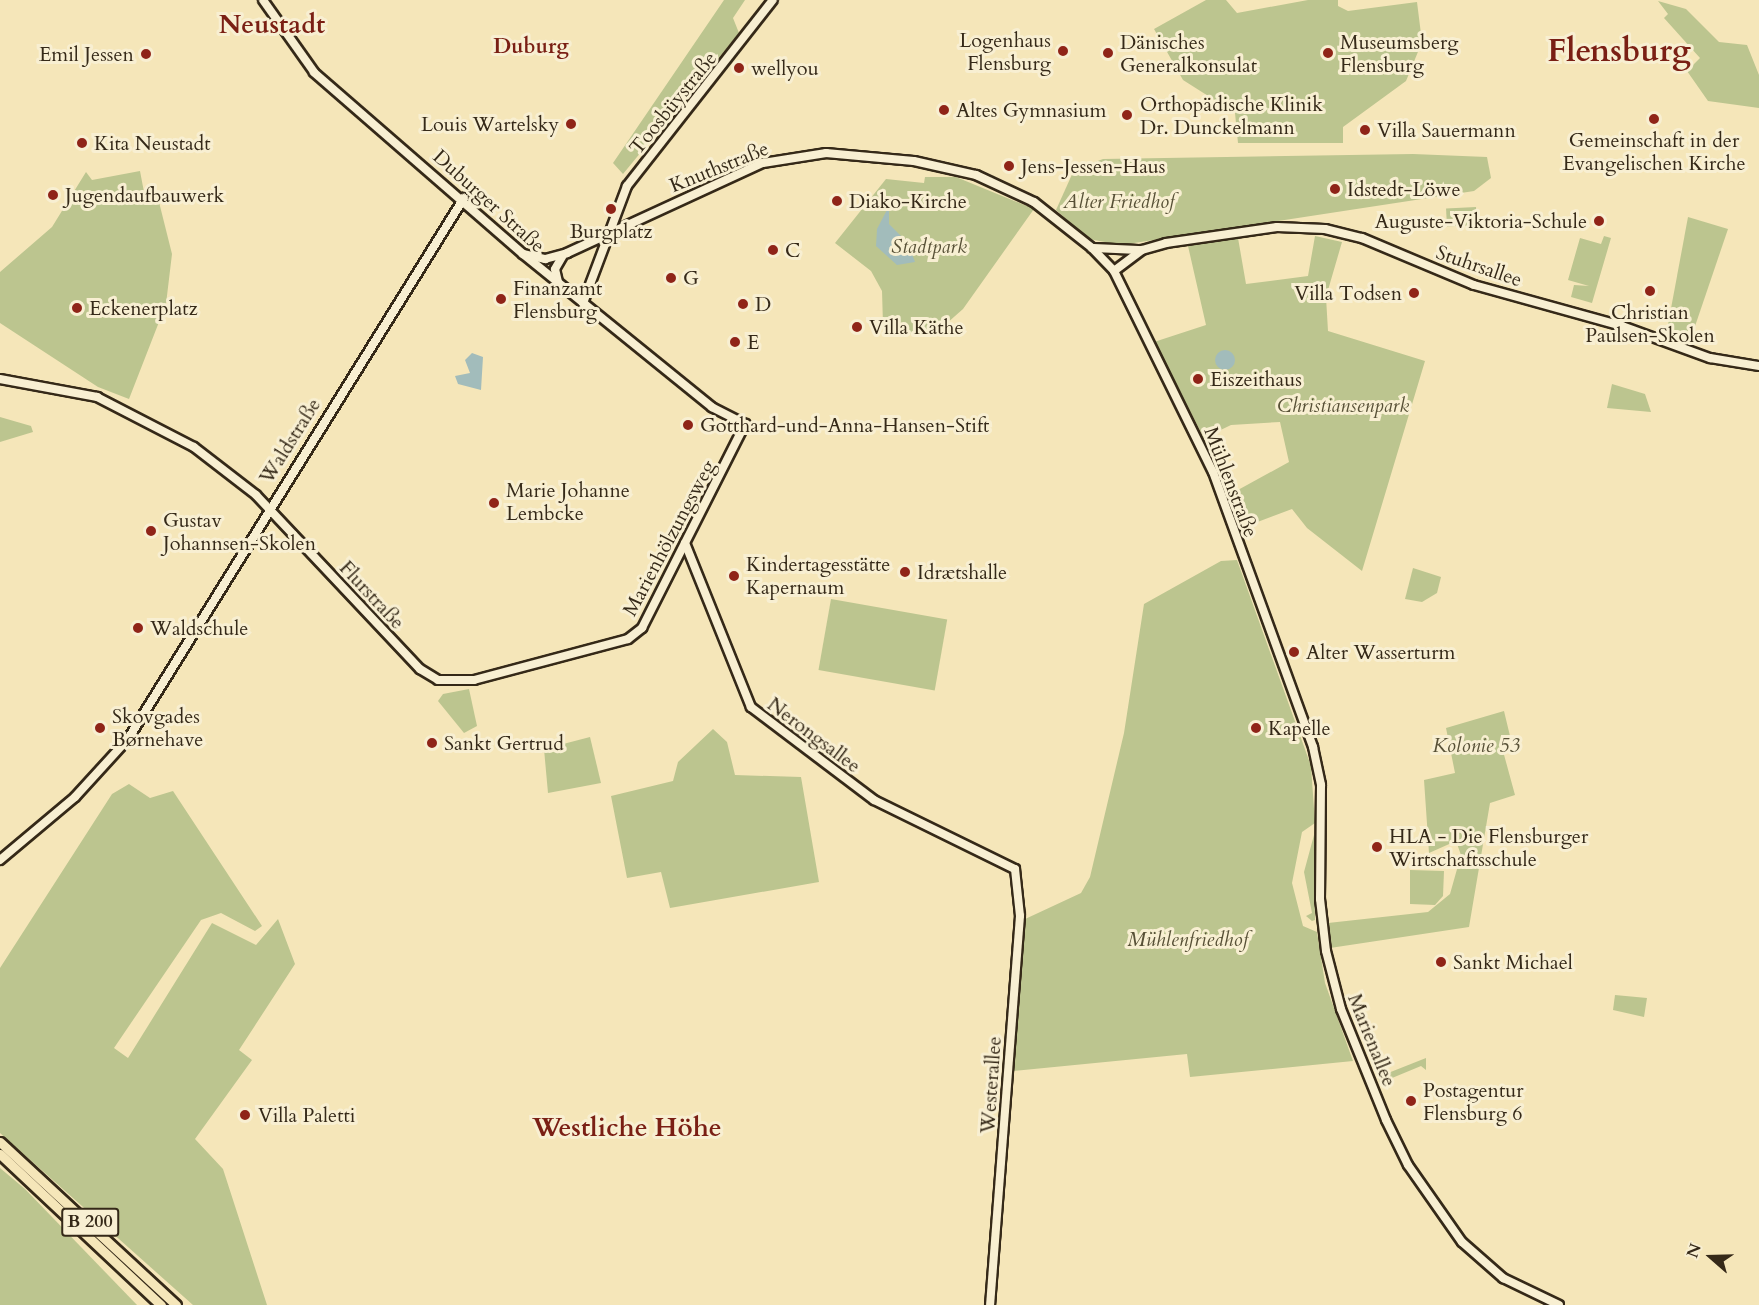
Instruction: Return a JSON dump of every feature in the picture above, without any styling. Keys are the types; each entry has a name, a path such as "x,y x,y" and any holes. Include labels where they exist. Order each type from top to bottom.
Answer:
{"highway":[{"name":"B 200","path":"0,1142 176,1305"},
{"name":"B 200","path":"0,1154 161,1305"}],"main road":[{"name":"Duburger Straße","path":"263,0 314,72 465,198 523,254 712,407 745,424"},
{"name":"Toosbüystraße","path":"609,233 627,186 773,0"},
{"name":"Knuthstraße","path":"523,254 545,259 567,253 763,163 826,153 893,158 944,166 1007,187 1048,211 1092,248"},
{"name":"Waldstraße","path":"0,860 75,797 128,739 268,508 465,198"},
{"name":"Stuhrsallee","path":"1114,271 1142,250 1250,230 1325,229 1362,238 1474,285 1622,326 1696,354 1759,366"},
{"path":"583,303 609,233"},
{"path":"1092,248 1142,250"},
{"name":"Mühlenstraße","path":"1092,248 1114,271 1213,472 1299,714"},
{"path":"558,282 556,263 567,253"},
{"name":"Flurstraße","path":"0,379 61,387 136,414 194,447 268,508 428,676"},
{"name":"Marienhölzungsweg","path":"428,676 448,682 474,680 628,639 648,618 745,424"},
{"name":"Nerongsallee","path":"685,543 751,707 874,800 1015,869"},
{"name":"Marienallee","path":"1299,714 1321,785 1320,899 1333,982 1386,1120 1415,1177 1462,1242 1503,1278 1559,1305"},
{"name":"Westerallee","path":"990,1305 1020,916 1015,869"}],"green space":[{"path":"724,0 745,0 733,18 739,33 623,174 613,163"},
{"path":"1206,0 1226,0 1237,13 1308,0 1338,0 1338,6 1348,11 1417,2 1422,42 1406,81 1343,127 1343,143 1238,143 1235,113 1183,80 1154,29"},
{"path":"1658,1 1686,9 1719,42 1747,45 1759,75 1759,108 1708,101 1687,71 1700,58 1664,18 1668,14"},
{"name":"Alter Friedhof","path":"1413,154 1487,157 1491,178 1474,191 1121,245 1089,239 1056,210 1074,170 1103,159"},
{"path":"140,171 144,192 157,194 172,254 166,304 129,399 98,387 0,323 0,272 52,227 86,172 92,180"},
{"name":"Stadtpark","path":"925,177 956,177 1034,209 963,309 946,324 904,336 903,324 883,325 882,291 871,271 835,243 886,179 924,183"},
{"path":"1476,207 1477,225 1447,227 1446,209"},
{"path":"1688,217 1728,229 1691,338 1667,330"},
{"name":"Christiansenpark","path":"1315,236 1342,242 1326,297 1328,331 1425,361 1362,571 1307,528 1292,509 1239,529 1227,496 1289,462 1280,422 1231,425 1204,438 1154,342 1206,325 1188,246 1238,238 1246,284 1308,276"},
{"path":"1604,236 1611,238 1592,303 1571,297 1574,285 1589,286 1568,280 1580,238 1601,244"},
{"path":"1612,384 1645,394 1651,412 1607,408"},
{"path":"0,417 31,426 33,432 0,442"},
{"name":"Mühlenfriedhof","path":"1237,560 1311,766 1315,823 1302,832 1292,883 1303,926 1317,932 1325,983 1353,1061 1190,1077 1187,1054 1013,1071 1023,920 1081,893 1090,877 1124,733 1144,604 1221,561"},
{"path":"1413,568 1441,577 1437,593 1422,602 1405,599"},
{"path":"831,599 947,619 935,690 818,670"},
{"path":"469,689 477,726 464,733 438,701 443,694"},
{"name":"Kolonie 53","path":"1504,711 1510,736 1500,740 1515,795 1490,803 1469,927 1330,948 1328,923 1428,912 1450,894 1461,855 1456,841 1429,853 1424,780 1455,773 1446,728"},
{"path":"713,729 727,742 735,775 801,777 819,882 670,908 661,872 627,878 611,796 673,781 678,762"},
{"path":"590,737 601,783 548,793 544,749"},
{"path":"129,784 150,798 173,791 262,926 255,931 221,913 201,920 114,1048 128,1058 212,923 256,945 278,919 295,964 239,1050 252,1060 195,1139 223,1169 267,1305 193,1305 0,1133 0,968 112,794"},
{"path":"1314,835 1315,920 1312,921 1306,916 1312,913 1304,872"},
{"path":"1410,870 1444,871 1443,896 1435,905 1410,904"},
{"path":"1615,995 1647,998 1644,1017 1613,1010"},
{"path":"1426,1058 1426,1070 1421,1066 1380,1083 1378,1077"},
{"path":"0,1168 25,1189 137,1305 0,1305"}],"water":[{"path":"889,206 889,224 908,243 915,262 897,265 876,246 877,229"},
{"path":"1225,350 1232,353 1235,360 1232,367 1225,370 1218,367 1215,360 1218,353"},
{"path":"472,353 483,357 481,390 458,384 455,376 470,373 465,360"}],"place":[{"name":"Logenhaus Flensburg","path":"1063,51"},
{"name":"Dänisches Generalkonsulat","path":"1108,53"},
{"name":"Museumsberg Flensburg","path":"1328,53"},
{"name":"Emil Jessen","path":"146,54"},
{"name":"wellyou","path":"739,68"},
{"name":"Altes Gymnasium","path":"944,110"},
{"name":"Orthopädische Klinik Dr. Dunckelmann","path":"1127,115"},
{"name":"Gemeinschaft in der Evangelischen Kirche","path":"1654,119"},
{"name":"Louis Wartelsky","path":"571,124"},
{"name":"Villa Sauermann","path":"1365,130"},
{"name":"Kita Neustadt","path":"82,143"},
{"name":"Jens-Jessen-Haus","path":"1009,166"},
{"name":"Idstedt-Löwe","path":"1335,189"},
{"name":"Jugendaufbauwerk","path":"53,195"},
{"name":"Diako-Kirche","path":"837,201"},
{"name":"Burgplatz","path":"611,209"},
{"name":"Auguste-Viktoria-Schule","path":"1599,221"},
{"name":"C","path":"773,250"},
{"name":"G","path":"671,278"},
{"name":"Christian Paulsen-Skolen","path":"1650,291"},
{"name":"Villa Todsen","path":"1414,293"},
{"name":"Finanzamt Flensburg","path":"501,299"},
{"name":"D","path":"743,304"},
{"name":"Eckenerplatz","path":"77,308"},
{"name":"Villa Käthe","path":"857,327"},
{"name":"E","path":"735,342"},
{"name":"Eiszeithaus","path":"1198,379"},
{"name":"Gotthard-und-Anna-Hansen-Stift","path":"688,425"},
{"name":"Marie Johanne Lembcke","path":"494,503"},
{"name":"Gustav Johannsen-Skolen","path":"151,531"},
{"name":"Idrætshalle","path":"905,572"},
{"name":"Kindertagesstätte Kapernaum","path":"734,576"},
{"name":"Waldschule","path":"138,628"},
{"name":"Alter Wasserturm","path":"1294,652"},
{"name":"Skovgades Børnehave","path":"100,728"},
{"name":"Kapelle","path":"1256,728"},
{"name":"Sankt Gertrud","path":"432,743"},
{"name":"HLA - Die Flensburger Wirtschaftsschule","path":"1377,847"},
{"name":"Sankt Michael","path":"1441,962"},
{"name":"Postagentur Flensburg 6","path":"1411,1101"},
{"name":"Villa Paletti","path":"245,1115"}],"district":[{"name":"Neustadt","path":"272,25"},
{"name":"Duburg","path":"531,47"},
{"name":"Flensburg","path":"1619,51"},
{"name":"Westliche Höhe","path":"627,1128"}]}
